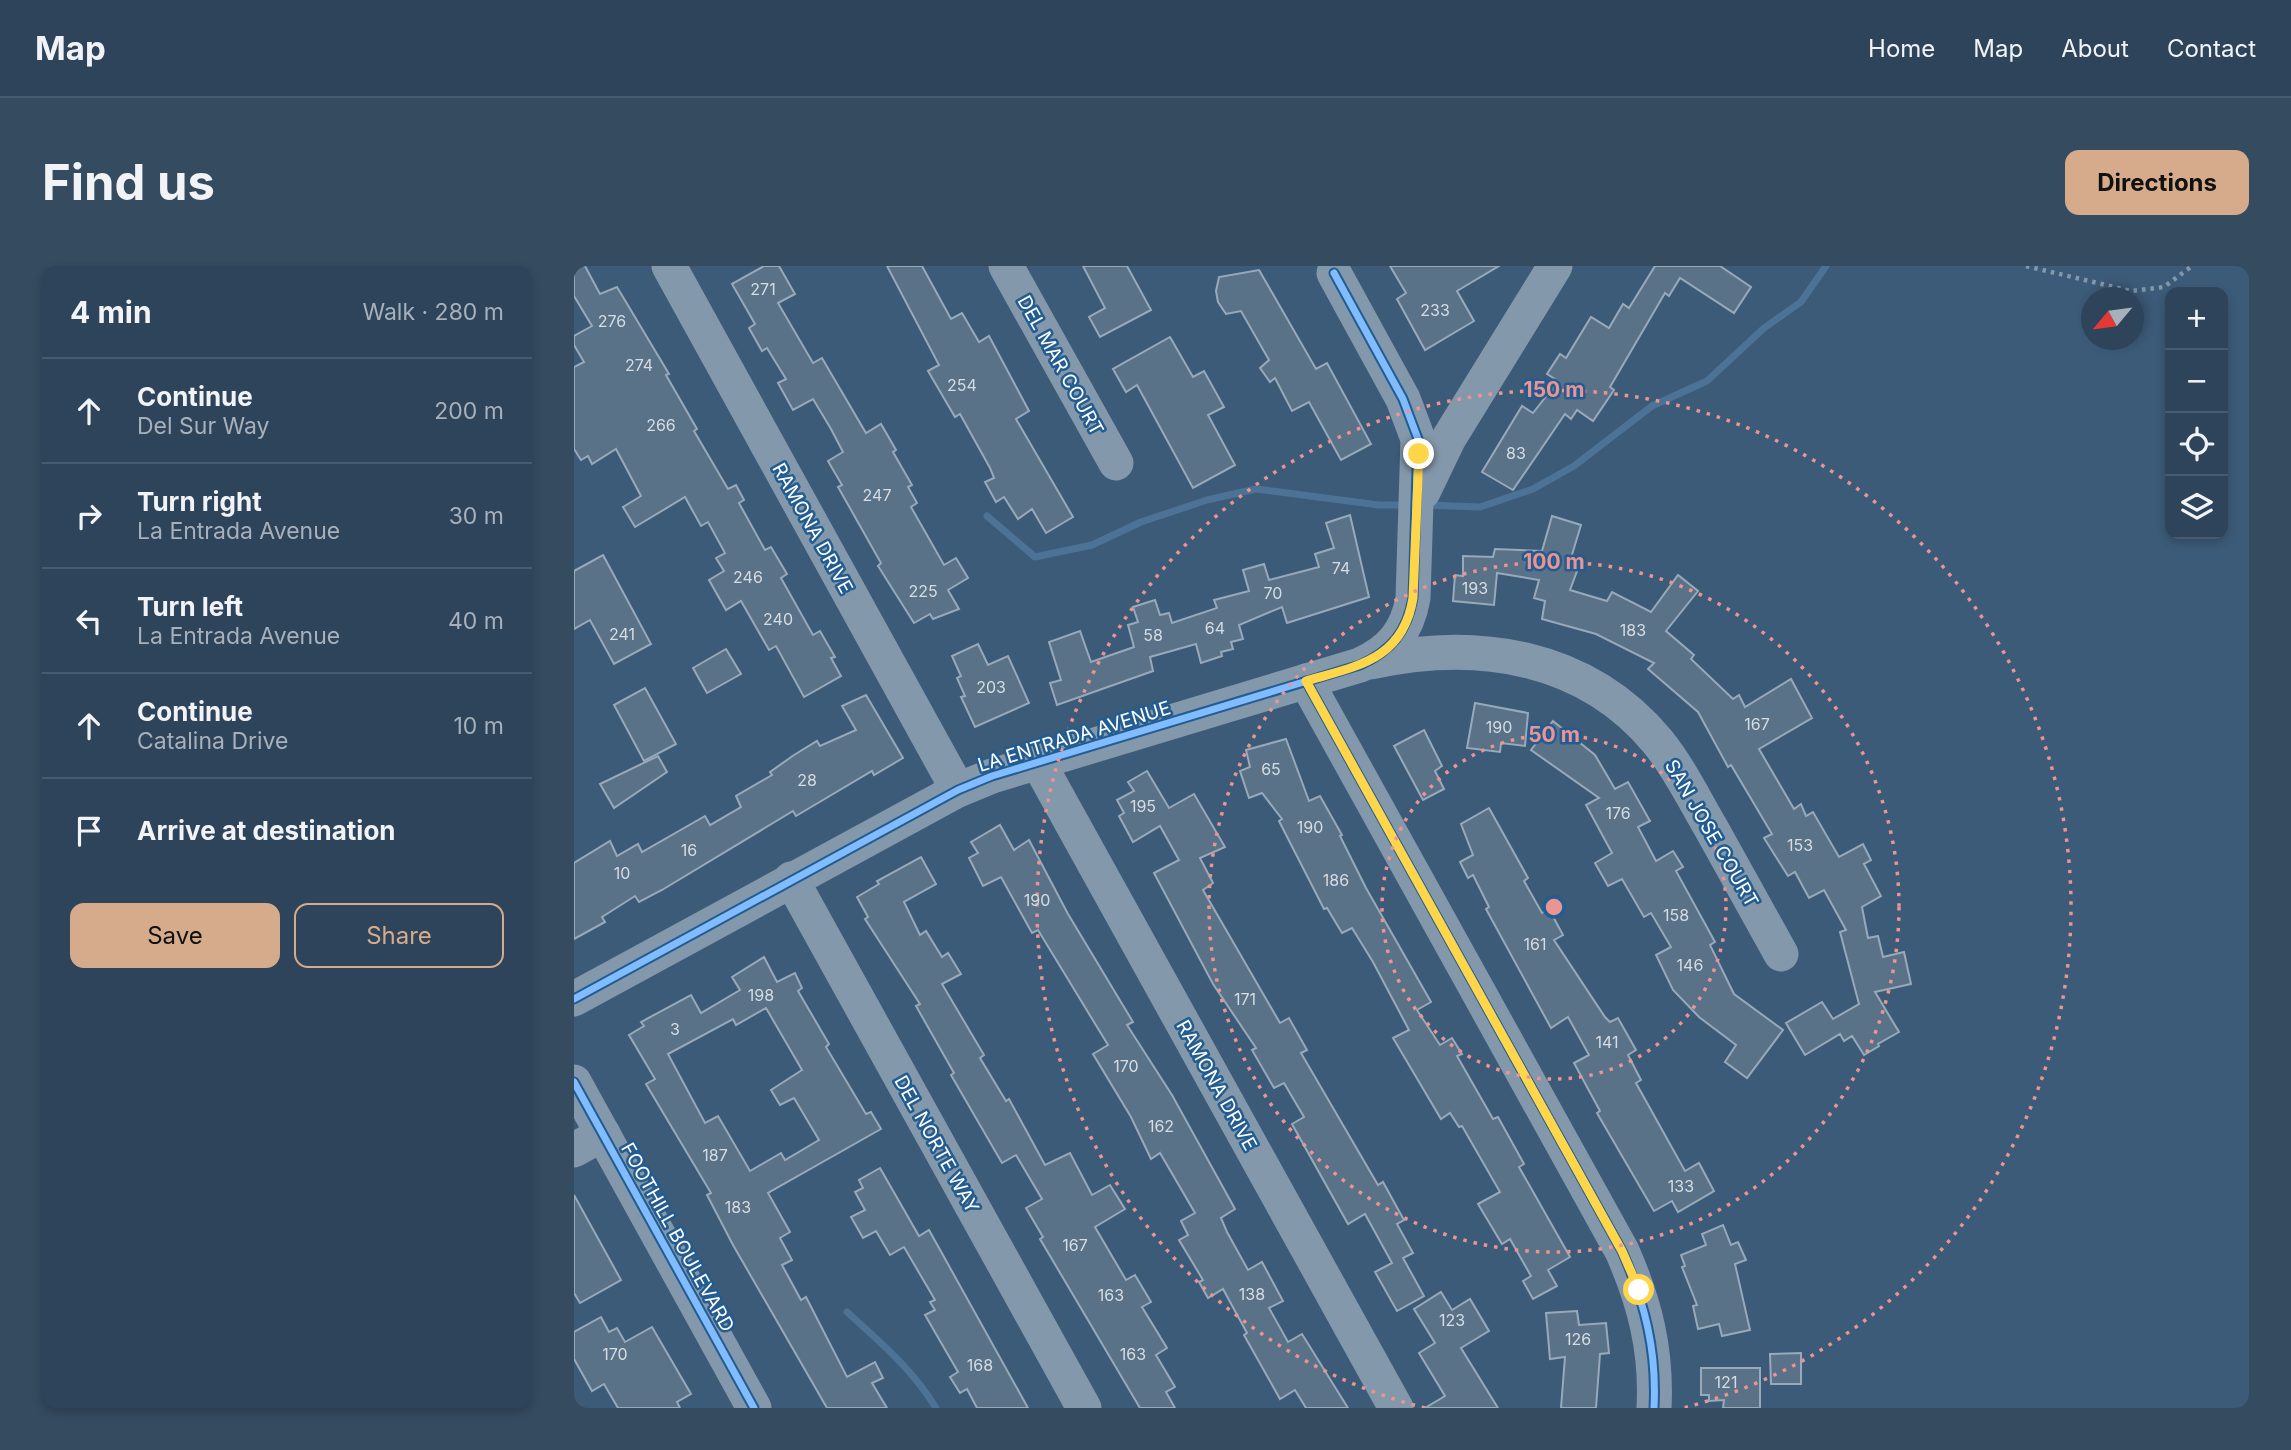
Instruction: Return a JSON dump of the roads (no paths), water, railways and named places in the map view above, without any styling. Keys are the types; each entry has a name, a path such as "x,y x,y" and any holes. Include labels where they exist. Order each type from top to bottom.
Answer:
{"street":[{"name":"RAMONA DRIVE","path":"669,266 958,790"},
{"name":"DEL MAR COURT","path":"1006,266 1116,463"},
{"name":"LA ENTRADA AVENUE","path":"574,999 958,790 1038,762 1360,665 1391,646 1410,616 1418,503 1450,438 1555,266"},
{"path":"1334,273 1409,411 1419,454 1418,503"},
{"name":"SAN JOSE COURT","path":"1360,665 1434,651 1508,655 1542,664 1605,694 1633,716 1678,769 1781,954"},
{"path":"1306,681 1622,1251 1639,1290 1651,1332 1656,1374 1654,1408"},
{"name":"RAMONA DRIVE","path":"1038,762 1396,1408"},
{"name":"DEL NORTE WAY","path":"791,879 1084,1408"},
{"name":"FOOTHILL BOULEVARD","path":"574,1082 588,1142 754,1408"}],"waterway":[{"path":"1426,505 1480,507 1533,489 1574,466 1652,406 1707,381 1764,328 1801,302 1826,266"},
{"path":"987,516 1035,557 1092,545 1141,522 1207,500 1256,489 1379,505 1407,505"},
{"path":"847,1312 906,1369 936,1408"}]}
